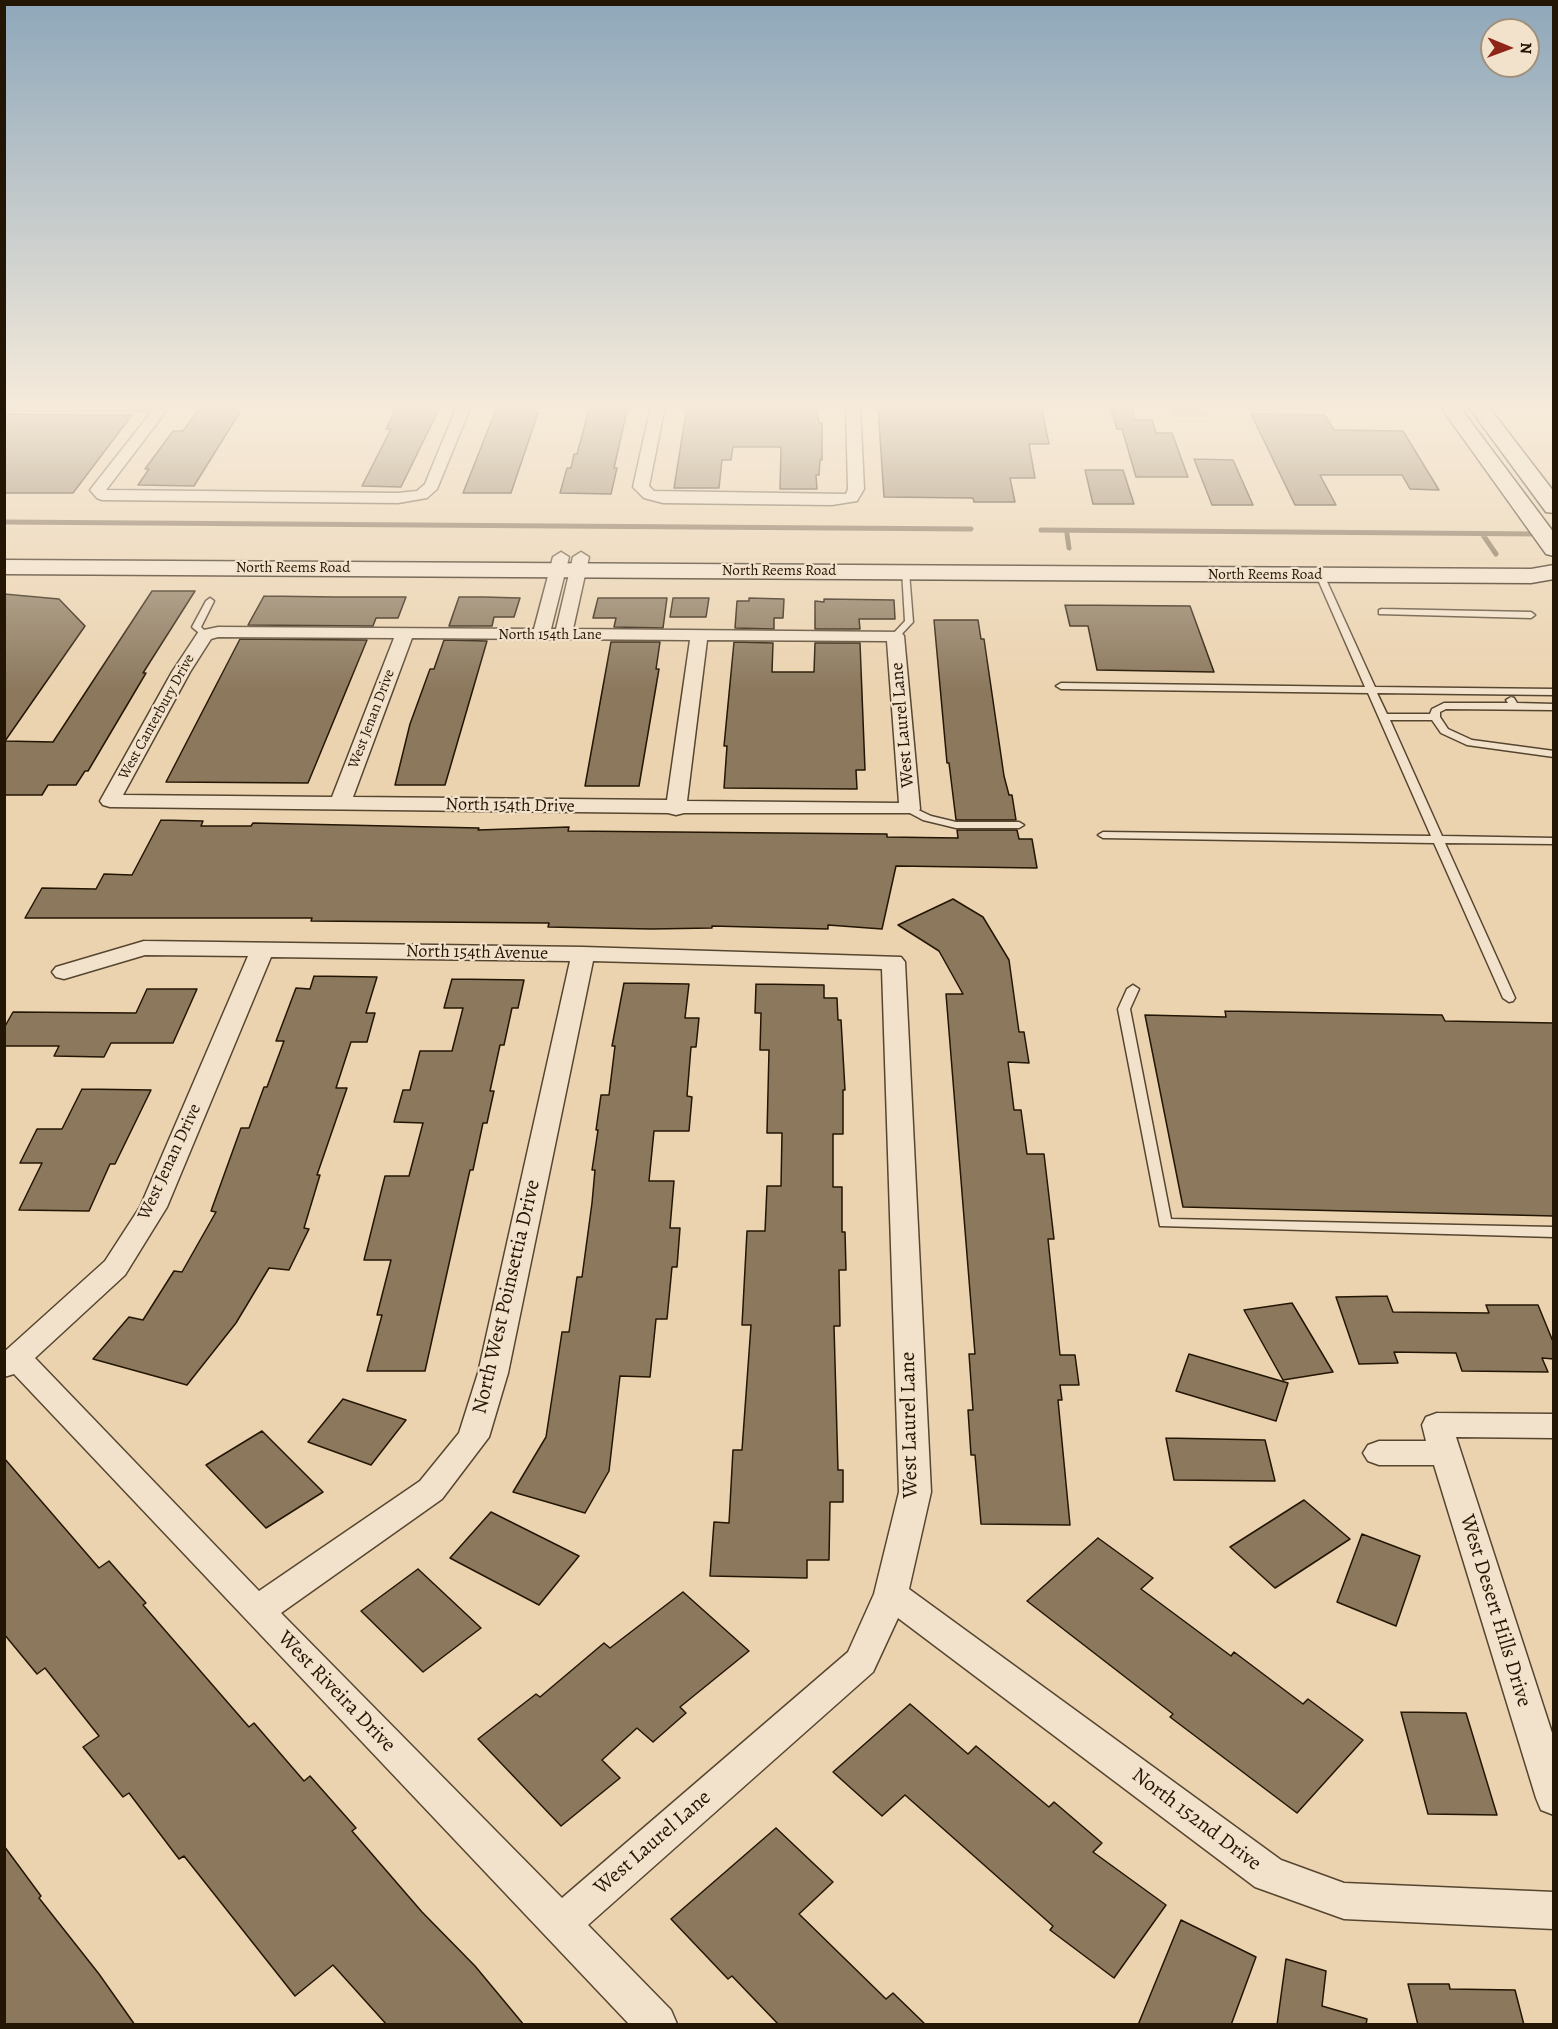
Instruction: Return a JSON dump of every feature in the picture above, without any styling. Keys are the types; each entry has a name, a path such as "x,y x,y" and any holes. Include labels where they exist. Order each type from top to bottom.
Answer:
{"main road":[{"path":"1519,501 1554,549"},
{"name":"North Reems Road","path":"4,554 570,563 1031,566 1522,563 1554,567"},
{"name":"North Reems Road","path":"4,567 570,563 905,572 1031,566 1320,575 1531,576 1554,572"}],"street":[{"path":"541,635 570,563"},
{"path":"563,635 570,563"},
{"name":"North 154th Lane","path":"205,635 218,632 404,635 896,636"},
{"name":"West Canterbury Drive","path":"110,801 181,672 205,635"},
{"name":"West Jenan Drive","path":"340,804 404,635"},
{"path":"676,808 699,636"},
{"name":"West Laurel Lane","path":"896,636 910,809"},
{"name":"North 154th Drive","path":"110,801 910,809"},
{"name":"North 154th Avenue","path":"64,972 144,948 583,954 893,962"},
{"name":"West Jenan Drive","path":"11,1362 115,1268 153,1207 262,950"},
{"name":"North West Poinsettia Drive","path":"257,1611 431,1490 473,1437 493,1373 583,954"},
{"name":"West Laurel Lane","path":"562,1923 861,1662 891,1594 915,1492 893,962"},
{"name":"West Riveira Drive","path":"11,1362 562,1923 657,2025"},
{"path":"1379,1453 1441,1439 1554,1426"},
{"name":"West Desert Hills Drive","path":"1441,1439 1554,1798"},
{"name":"North 152nd Drive","path":"891,1594 1269,1874 1344,1901 1554,1911"}],"lane":[{"path":"896,636 909,622 905,572"},
{"path":"1320,575 1509,998"},
{"path":"205,635 196,627 210,601"},
{"path":"1382,612 1531,615"},
{"path":"1061,686 1554,692"},
{"path":"1505,692 1514,706"},
{"path":"1554,707 1444,706 1435,711 1435,717 1447,740 1477,751 1554,753"},
{"path":"1384,717 1435,717"},
{"name":"West Laurel Lane","path":"910,809 927,818 956,825 1018,825"},
{"path":"1103,835 1554,841"},
{"path":"1133,989 1124,1009 1165,1223 1554,1232"}],"building":[{"path":"974,501 1015,502 974,502"},
{"path":"1092,501 1133,501 1134,504 1093,504"},
{"path":"1210,501 1251,501 1253,505 1212,505"},
{"path":"1293,501 1334,501 1336,505 1295,505"},
{"path":"152,591 195,591 143,673 146,673 88,771 85,771 76,785 48,785 42,795 4,795 4,594 59,599 85,626 5,741 53,742"},
{"path":"264,596 406,597 398,618 376,618 373,626 248,625"},
{"path":"459,597 520,598 514,617 494,617 492,626 449,626"},
{"path":"598,598 667,598 663,628 614,627 616,618 593,618"},
{"path":"673,598 709,598 706,617 670,617"},
{"path":"749,598 784,599 783,618 774,618 774,629 735,628 737,601 749,601"},
{"path":"824,599 894,600 895,619 859,619 860,629 815,629 815,601 824,602"},
{"path":"1065,605 1190,606 1214,672 1097,670 1088,626 1070,626"},
{"path":"934,620 978,620 981,639 984,639 1004,776 1009,795 1012,795 1016,820 956,820 949,763 947,763"},
{"path":"240,639 367,640 308,783 166,782"},
{"path":"444,640 487,641 445,785 395,785 410,724 430,669 434,669"},
{"path":"611,642 660,642 656,669 659,669 639,786 585,786"},
{"path":"734,642 773,643 772,672 814,672 815,643 860,643 865,770 856,770 857,789 724,788 727,746 724,746"},
{"path":"161,820 203,821 201,826 251,826 253,823 479,828 478,830 569,827 568,831 887,834 887,837 958,838 957,830 1017,830 1019,839 1032,839 1037,868 896,866 882,929 828,925 828,929 712,926 712,928 651,929 548,927 549,923 311,921 312,918 25,918 42,888 96,889 104,874 132,875"},
{"path":"953,899 983,917 1009,960 1019,1032 1024,1032 1029,1063 1008,1062 1014,1110 1021,1110 1027,1154 1044,1154 1054,1239 1048,1239 1060,1355 1075,1355 1079,1385 1060,1385 1062,1400 1058,1400 1070,1525 981,1524 975,1455 971,1455 968,1410 973,1410 969,1354 975,1354 946,994 963,994 939,951 898,925"},
{"path":"314,976 377,977 366,1013 375,1013 367,1042 351,1042 336,1088 347,1088 317,1175 320,1175 304,1228 309,1229 289,1270 269,1268 236,1323 187,1385 93,1359 129,1317 143,1320 174,1271 182,1272 216,1212 211,1211 241,1128 249,1128 264,1087 267,1087 284,1041 276,1041 296,988 310,989"},
{"path":"452,979 524,980 518,1008 512,1008 504,1045 500,1045 490,1091 494,1091 487,1123 483,1123 473,1170 470,1170 425,1371 367,1371 382,1315 377,1315 391,1260 364,1260 385,1176 409,1176 423,1123 394,1122 403,1090 410,1090 420,1051 452,1051 463,1008 444,1008"},
{"path":"624,983 689,984 685,1018 699,1018 696,1047 691,1047 687,1096 692,1097 689,1131 654,1131 649,1181 674,1181 670,1228 680,1228 677,1267 672,1267 667,1319 656,1319 650,1377 620,1376 609,1471 585,1513 513,1492 546,1437 562,1332 569,1332 577,1277 582,1277 592,1203 595,1170 592,1170 601,1095 609,1095 615,1046 612,1046"},
{"path":"756,984 824,985 824,998 837,998 838,1020 841,1020 845,1090 843,1090 843,1134 833,1134 833,1187 842,1187 842,1232 845,1232 846,1270 839,1270 840,1326 834,1326 838,1470 843,1470 843,1502 830,1502 829,1560 807,1560 807,1578 710,1576 714,1522 729,1523 733,1450 742,1450 751,1325 742,1325 747,1231 765,1231 767,1186 781,1186 782,1133 767,1133 769,1050 760,1050 761,1013 755,1013"},
{"path":"147,989 197,989 173,1043 111,1043 104,1057 54,1056 59,1046 4,1046 4,1028 13,1012 136,1013"},
{"path":"1225,1011 1442,1015 1445,1021 1554,1023 1554,1216 1183,1207 1145,1015 1226,1017"},
{"path":"82,1089 151,1090 115,1164 110,1164 89,1211 19,1210 42,1163 20,1163 37,1129 62,1129"},
{"path":"1387,1296 1393,1312 1489,1313 1486,1305 1538,1305 1554,1344 1554,1359 1542,1358 1548,1372 1462,1371 1456,1353 1394,1352 1398,1363 1359,1364 1336,1297"},
{"path":"1292,1303 1333,1372 1283,1380 1244,1310"},
{"path":"1189,1354 1288,1383 1276,1421 1176,1391"},
{"path":"343,1399 406,1420 371,1465 308,1442"},
{"path":"262,1431 323,1492 266,1528 206,1465"},
{"path":"1166,1438 1265,1440 1275,1481 1174,1480"},
{"path":"4,1458 99,1568 109,1561 146,1603 143,1605 249,1727 254,1723 304,1781 310,1776 356,1828 352,1831 422,1912 475,1966 524,2025 387,2025 333,1965 295,1996 184,1856 179,1859 129,1793 123,1797 83,1747 99,1736 45,1668 37,1674 4,1634"},
{"path":"1304,1500 1350,1539 1275,1588 1230,1547"},
{"path":"491,1512 579,1556 539,1605 450,1558"},
{"path":"1362,1534 1420,1556 1396,1626 1337,1602"},
{"path":"1098,1538 1153,1578 1141,1589 1231,1656 1234,1652 1303,1704 1308,1699 1363,1740 1297,1813 1170,1717 1173,1714 1027,1601"},
{"path":"418,1569 481,1628 423,1672 361,1611"},
{"path":"683,1592 749,1651 680,1707 686,1713 653,1742 637,1728 602,1760 620,1778 561,1826 478,1739 536,1694 540,1697 604,1643 610,1648"},
{"path":"910,1704 968,1754 976,1746 1049,1807 1054,1802 1102,1843 1093,1852 1166,1905 1114,1978 1050,1930 1053,1926 905,1795 882,1816 833,1772"},
{"path":"1401,1712 1466,1713 1497,1815 1428,1814"},
{"path":"776,1828 833,1882 799,1914 886,1999 893,1993 926,2025 779,2025 732,1976 728,1979 671,1919"},
{"path":"4,1846 41,1896 39,1898 99,1974 135,2025 4,2025"},
{"path":"1181,1920 1256,1957 1231,2025 1138,2025"},
{"path":"1286,1959 1326,1971 1322,2006 1367,2019 1366,2025 1277,2025"},
{"path":"1408,1984 1449,1984 1450,1989 1515,1990 1524,2025 1418,2025"}],"waterway":[{"path":"4,522 971,529"},
{"path":"1041,530 1541,534"},
{"path":"1067,534 1069,548"},
{"path":"1483,535 1496,554"}]}
